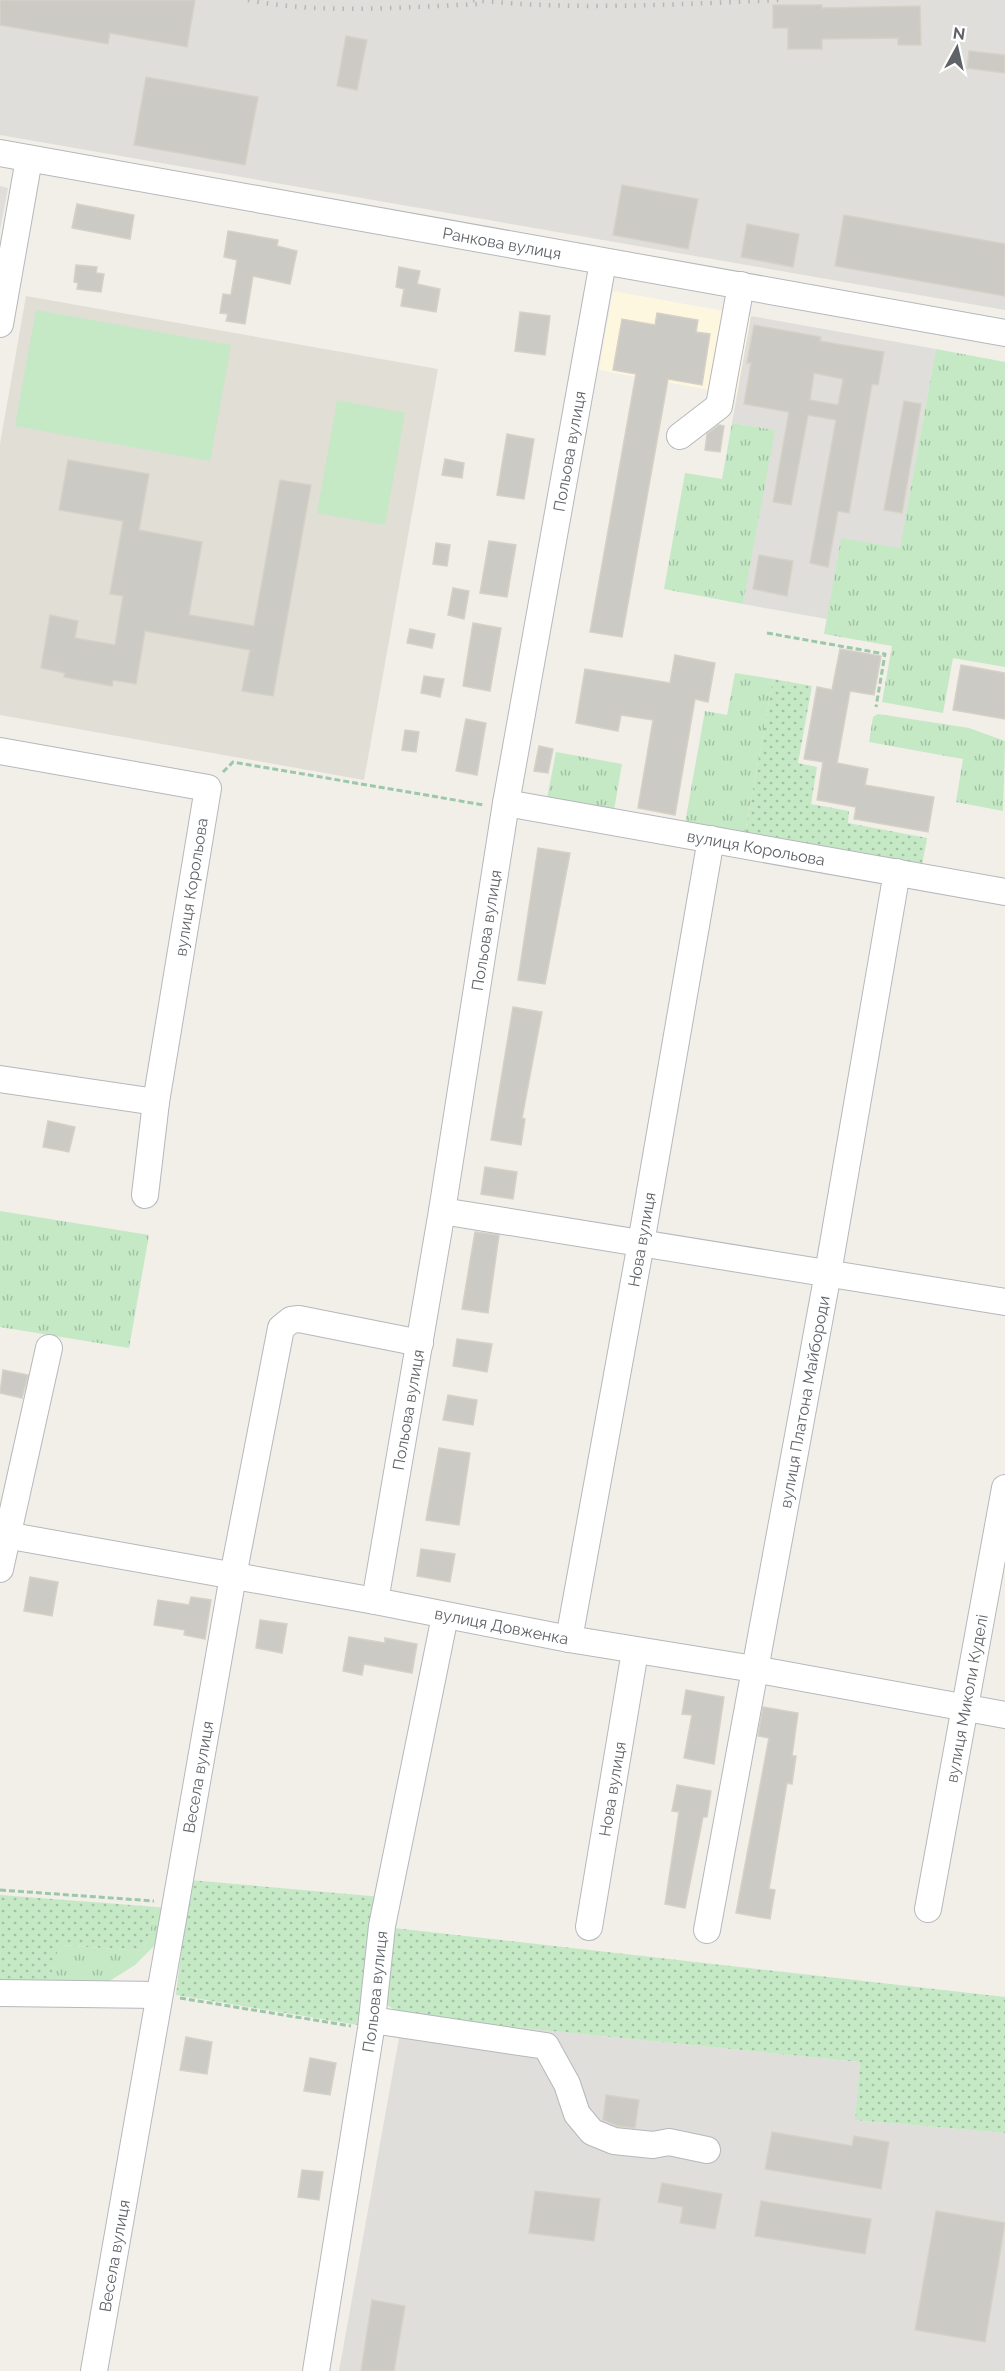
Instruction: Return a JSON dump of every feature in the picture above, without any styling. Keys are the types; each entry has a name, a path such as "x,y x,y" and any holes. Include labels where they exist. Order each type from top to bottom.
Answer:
{"street":[{"name":"Ранкова вулиця","path":"0,153 1005,333"},
{"path":"0,324 30,159"},
{"name":"Польова вулиця","path":"375,1601 442,1212 506,803 603,262"},
{"path":"680,436 720,406 741,285"},
{"path":"0,751 208,789"},
{"name":"вулиця Корольова","path":"145,1195 156,1102 208,789"},
{"name":"вулиця Корольова","path":"506,803 1005,892"},
{"name":"Нова вулиця","path":"569,1639 711,839"},
{"name":"вулиця Платона Майбороди","path":"707,1930 828,1273 897,872"},
{"path":"0,1079 156,1102"},
{"path":"442,1212 1005,1302"},
{"name":"Весела вулиця","path":"94,2371 232,1576 281,1328 291,1320 300,1319 420,1343"},
{"path":"0,1569 4,1535 49,1348"},
{"name":"вулиця Миколи Куделі","path":"928,1909 1005,1488"},
{"name":"вулиця Довженка","path":"4,1535 375,1601 635,1651 754,1669 1005,1715"},
{"name":"Польова вулиця","path":"316,2371 371,2025 382,1926 445,1616"},
{"name":"Нова вулиця","path":"589,1927 635,1651"},
{"path":"0,1993 159,1995"},
{"path":"371,2025 546,2046 567,2084 577,2114 592,2132 614,2141 653,2145 669,2142 707,2150"}],"path":[{"path":"767,633 885,654 876,707"},
{"path":"208,789 233,762 493,807 506,803"},
{"path":"0,1890 176,1903"},
{"path":"159,1995 371,2025"}],"shaded area":[{"path":"0,0 1005,0 1005,310 0,135"},
{"path":"0,186 8,188 0,230"},
{"path":"613,291 751,316 737,395 599,370"},
{"path":"26,296 438,369 364,780 0,715 0,444"},
{"path":"751,316 936,349 900,549 841,539 827,619 743,604 774,430 732,423"},
{"path":"403,2016 860,2062 855,2120 1005,2133 1005,2371 339,2371"}],"green space":[{"path":"36,310 231,345 210,461 15,426"},
{"path":"936,349 1005,362 1005,667 953,658 943,713 882,702 892,646 824,634 841,538 900,548"},
{"path":"337,400 405,413 385,525 317,513"},
{"path":"732,423 775,430 743,604 664,589 685,473 722,479"},
{"path":"735,673 773,679 745,834 685,823 705,711 727,715"},
{"path":"773,679 812,686 798,763 817,767 811,804 849,811 848,823 927,838 922,865 745,834"},
{"path":"878,714 969,728 1005,741 1003,811 956,802 963,759 869,742 873,717"},
{"path":"556,752 622,764 614,810 547,798"},
{"path":"0,1211 149,1235 129,1348 0,1327"},
{"path":"190,1880 382,1897 358,2025 176,1995"},
{"path":"0,1895 157,1907 144,1951 59,1945 49,1984 0,1980"},
{"path":"157,1907 166,1908 163,1926 155,1945 135,1965 103,1985 0,1985 0,1980 49,1984 58,1945 144,1951"},
{"path":"394,1928 1005,1997 1005,2133 855,2120 860,2062 403,2016 386,2004"}],"building":[{"path":"0,0 195,0 187,47 110,33 108,44 0,25"},
{"path":"773,5 822,5 822,8 920,6 921,45 898,45 898,38 822,39 822,49 788,49 788,28 773,28"},
{"path":"346,36 367,40 357,90 337,86"},
{"path":"969,51 1005,55 1005,73 967,68"},
{"path":"146,77 258,97 245,165 134,145"},
{"path":"622,185 698,199 688,249 613,235"},
{"path":"77,204 134,215 130,239 72,228"},
{"path":"844,215 1005,244 1005,296 835,266"},
{"path":"747,224 799,234 793,267 741,257"},
{"path":"228,231 278,240 277,246 297,251 290,284 253,276 245,324 226,321 228,314 220,313 223,294 231,295 237,260 224,257"},
{"path":"76,265 97,267 96,273 104,274 101,292 77,289 78,283 74,282"},
{"path":"399,267 420,271 417,284 440,289 436,312 401,306 404,289 396,287"},
{"path":"520,312 550,316 545,355 515,351"},
{"path":"657,313 698,320 696,332 710,334 702,385 668,379 622,637 590,632 636,374 613,370 622,319 655,325"},
{"path":"754,325 821,337 820,341 884,352 878,385 872,384 849,513 838,511 828,567 810,563 836,420 808,415 791,505 773,502 789,412 744,404 751,363 747,363","holes":["814,373 843,379 838,405 810,400"]},
{"path":"904,401 921,404 902,513 884,510"},
{"path":"719,425 724,426 720,452 705,450 707,434"},
{"path":"507,434 534,439 524,499 497,495"},
{"path":"445,459 464,463 462,478 442,475"},
{"path":"68,460 149,474 139,530 202,542 189,615 254,626 280,480 311,485 273,696 242,691 250,650 145,631 136,684 113,680 112,686 64,677 65,673 41,668 50,615 78,621 75,638 115,645 123,596 110,594 123,521 59,510"},
{"path":"489,541 516,545 507,597 480,593"},
{"path":"436,543 450,545 447,566 433,564"},
{"path":"759,555 793,561 787,596 753,589"},
{"path":"453,588 469,591 464,619 448,615"},
{"path":"473,623 501,628 490,691 463,686"},
{"path":"410,629 435,634 432,648 407,643"},
{"path":"840,649 881,656 874,695 850,691 837,763 868,769 865,785 934,797 928,832 854,819 856,807 817,800 823,762 804,759 817,687 832,690"},
{"path":"675,655 715,663 708,702 695,699 675,815 638,808 653,720 621,715 618,731 576,723 585,669 670,683"},
{"path":"961,665 1005,673 1005,719 953,710"},
{"path":"424,676 444,679 440,697 421,693"},
{"path":"466,719 486,723 477,775 456,771"},
{"path":"405,730 419,732 416,752 402,750"},
{"path":"539,746 553,749 548,773 534,771"},
{"path":"538,848 570,853 545,984 518,980"},
{"path":"513,1007 542,1012 522,1118 525,1119 521,1145 491,1140"},
{"path":"48,1121 75,1127 69,1152 43,1147"},
{"path":"485,1167 517,1172 513,1199 481,1194"},
{"path":"475,1232 499,1235 488,1313 462,1309"},
{"path":"457,1339 492,1344 487,1372 453,1366"},
{"path":"3,1370 28,1375 22,1398 0,1393"},
{"path":"448,1395 477,1400 473,1425 443,1420"},
{"path":"439,1448 470,1453 459,1525 426,1520"},
{"path":"421,1549 455,1554 450,1582 417,1576"},
{"path":"30,1577 58,1582 52,1616 24,1611"},
{"path":"191,1597 211,1600 205,1639 184,1635 185,1630 154,1625 158,1600 189,1605"},
{"path":"260,1620 287,1624 282,1653 256,1648"},
{"path":"349,1637 385,1643 385,1638 417,1644 412,1673 364,1664 362,1675 343,1671"},
{"path":"686,1690 724,1697 714,1764 684,1758 692,1715 682,1714"},
{"path":"763,1707 798,1713 792,1756 796,1756 792,1784 787,1783 769,1889 775,1890 770,1919 736,1913 769,1738 758,1736"},
{"path":"677,1785 711,1791 707,1817 703,1817 685,1908 665,1904 679,1812 672,1811"},
{"path":"186,2037 212,2042 207,2074 180,2070"},
{"path":"310,2058 336,2063 330,2095 304,2091"},
{"path":"606,2095 639,2100 635,2128 618,2126 603,2120"},
{"path":"772,2132 852,2146 854,2136 889,2142 881,2189 765,2169"},
{"path":"302,2170 323,2172 319,2200 298,2197"},
{"path":"662,2183 722,2194 715,2229 680,2223 683,2207 658,2202"},
{"path":"535,2191 600,2199 594,2241 529,2233"},
{"path":"761,2201 871,2219 865,2254 755,2236"},
{"path":"936,2211 1005,2223 985,2342 915,2330"},
{"path":"372,2300 405,2306 394,2371 361,2371"}],"railway":[{"path":"248,0 277,5 335,9 481,4"},
{"path":"473,0 588,6 781,0"}]}
